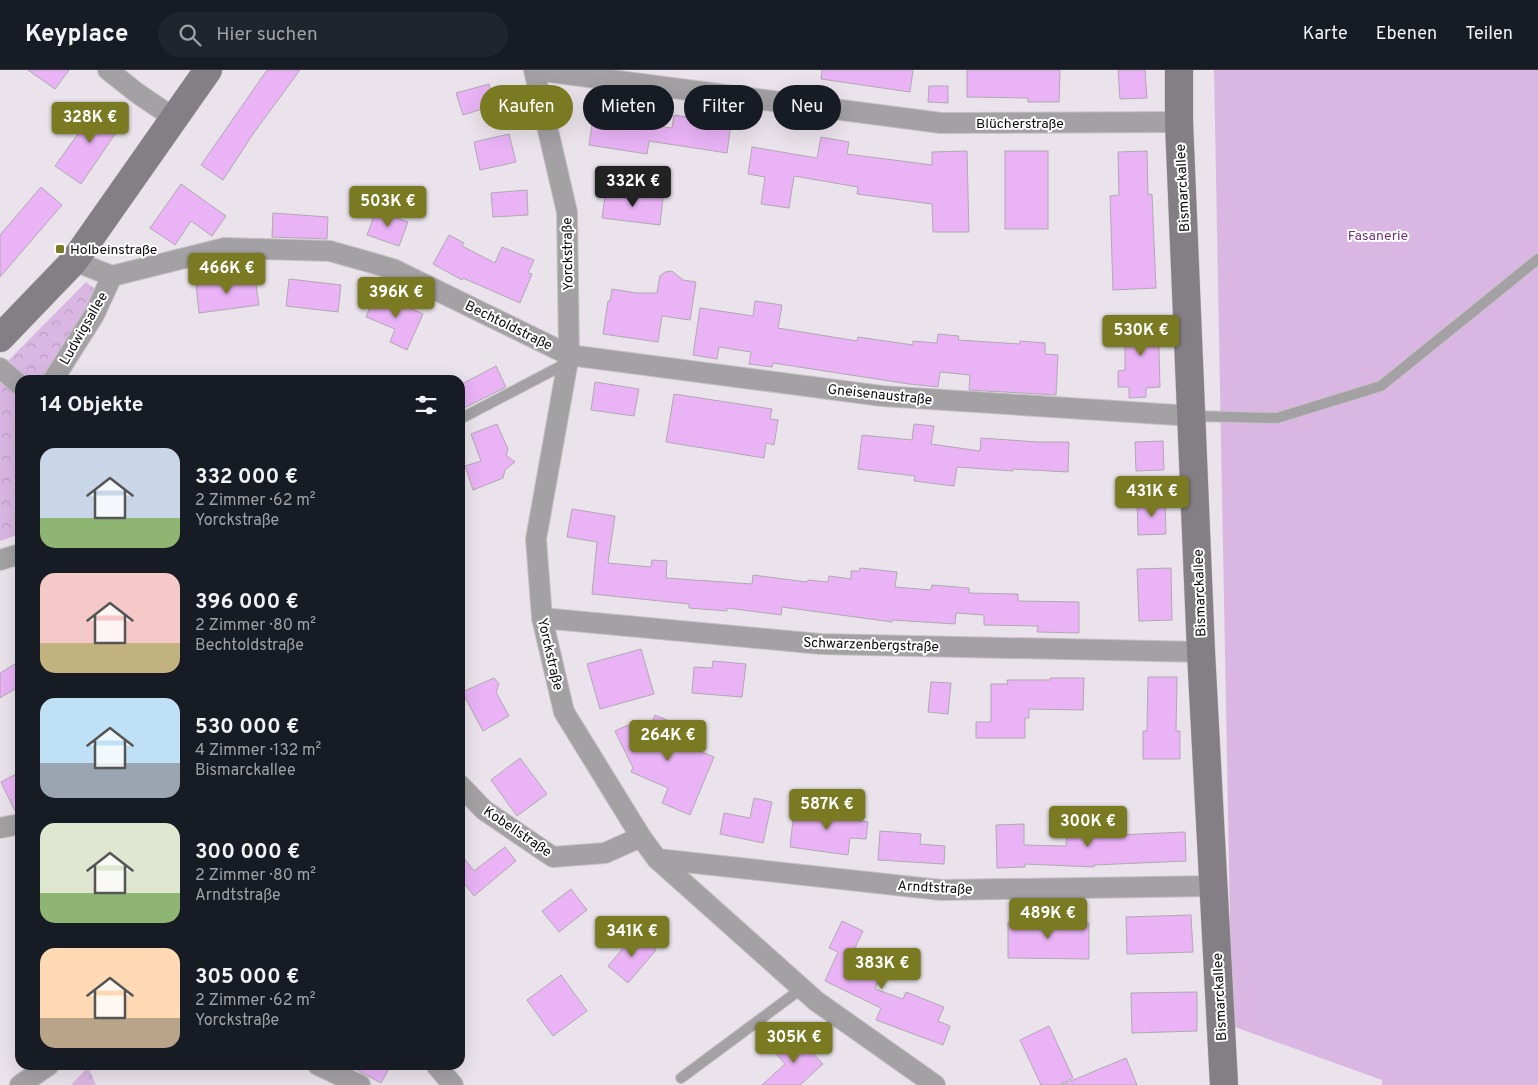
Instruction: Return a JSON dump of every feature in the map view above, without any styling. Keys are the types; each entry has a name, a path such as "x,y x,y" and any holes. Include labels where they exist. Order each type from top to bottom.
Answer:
{"street":[{"path":"108,70 137,93 174,118"},
{"path":"2,334 74,261 208,70"},
{"name":"Blücherstraße","path":"535,70 941,123 1179,122"},
{"name":"Yorckstraße","path":"535,70 567,212 568,359 536,539 542,618 564,712 640,837 657,859 801,989 935,1085"},
{"name":"Bismarckallee","path":"1178,70 1201,652 1224,1085"},
{"name":"Bechtoldstraße","path":"112,276 225,248 330,250 393,268 568,359"},
{"path":"74,261 112,276"},
{"name":"Ludwigsallee","path":"56,375 94,315 112,276"},
{"name":"Gneisenaustraße","path":"568,359 882,396 1192,416"},
{"path":"0,368 15,381"},
{"path":"0,560 15,556"},
{"name":"Schwarzenbergstraße","path":"542,618 821,644 1201,652"},
{"name":"Kobellstraße","path":"465,790 484,810 553,857 605,853 640,837"},
{"path":"0,828 15,825"},
{"name":"Arndtstraße","path":"657,859 941,890 1214,886"},
{"path":"20,1085 42,1070"},
{"path":"328,1070 360,1085"},
{"path":"440,1070 453,1085"}],"lane":[{"path":"1192,416 1277,418 1380,386 1538,259"},
{"path":"465,416 568,359"},
{"path":"681,1078 801,989"}],"green space":[{"name":"Fasanerie","path":"1214,70 1538,70 1538,1085 1382,1085 1382,1080 1232,1026"},
{"path":"86,282 99,292 45,375 15,375 15,536 0,541 0,369"},
{"path":"85,1070 89,1070 96,1085 71,1085"}],"building":[{"path":"28,70 69,70 55,89"},
{"path":"267,70 300,70 253,134 223,180 201,165"},
{"path":"822,70 913,70 910,92 821,79"},
{"path":"967,70 1060,70 1059,102 1028,102 1028,98 967,97"},
{"path":"1118,70 1145,70 1147,98 1120,99"},
{"path":"480,86 480,110 463,115 456,93"},
{"path":"929,86 948,86 948,103 928,102"},
{"path":"100,103 124,121 81,184 55,166"},
{"path":"674,115 684,117 684,130 730,130 727,153 649,141 647,154 589,145 591,130 674,130"},
{"path":"509,134 516,162 480,170 474,142"},
{"path":"821,137 849,142 847,154 932,165 932,152 967,151 969,232 933,232 932,204 857,194 858,187 794,176 789,208 761,204 765,177 748,174 752,147 817,158"},
{"path":"1005,151 1048,151 1048,229 1005,229"},
{"path":"1147,151 1148,195 1152,194 1156,288 1113,290 1110,196 1119,195 1118,152"},
{"path":"181,184 226,216 212,236 191,221 175,245 150,228"},
{"path":"41,187 62,205 0,277 0,235"},
{"path":"527,190 528,215 493,217 491,193"},
{"path":"606,190 663,198 660,225 602,218"},
{"path":"376,211 408,222 399,246 367,235"},
{"path":"273,213 328,217 327,239 272,237"},
{"path":"449,235 464,243 462,246 495,263 502,247 534,260 528,273 532,274 520,303 463,278 462,280 433,264"},
{"path":"672,271 683,280 696,282 690,320 662,316 658,342 603,334 608,301 610,301 612,289 637,293 657,293 660,276 665,272"},
{"path":"255,277 259,305 199,313 196,285"},
{"path":"289,279 341,285 338,312 286,306"},
{"path":"376,293 423,314 407,350 390,342 395,329 366,317"},
{"path":"755,301 782,305 778,328 857,341 858,337 913,345 913,341 937,343 938,334 959,336 958,340 1020,344 1020,341 1045,343 1045,354 1058,355 1056,395 969,390 970,375 940,372 938,387 773,363 772,367 749,364 751,352 719,347 717,359 693,355 700,308 753,316"},
{"path":"1158,318 1160,387 1146,388 1146,397 1129,398 1129,387 1118,387 1118,371 1125,370 1125,319"},
{"path":"496,366 506,387 465,408 465,382"},
{"path":"595,382 639,389 634,416 591,410"},
{"path":"674,394 772,409 770,419 778,420 774,445 766,443 764,458 666,442"},
{"path":"497,424 508,449 506,455 515,462 505,470 503,478 473,490 465,466 481,461 471,434"},
{"path":"914,424 934,426 931,444 980,451 981,438 1069,442 1068,472 957,467 954,486 914,481 915,476 858,469 862,435 912,440"},
{"path":"1163,441 1164,470 1136,471 1135,442"},
{"path":"1165,500 1166,534 1138,535 1137,501"},
{"path":"572,509 615,516 608,563 651,567 652,560 667,561 666,578 752,584 753,575 807,582 808,580 828,582 829,576 851,579 851,571 859,571 860,568 897,572 895,587 931,590 932,585 969,588 969,593 1018,594 1018,601 1079,602 1079,633 1037,632 1038,626 984,625 984,615 956,613 955,624 892,620 892,622 782,607 781,615 727,608 727,611 689,608 689,604 592,594 597,542 567,537"},
{"path":"1171,568 1172,620 1139,621 1137,569"},
{"path":"641,649 654,694 600,709 587,664"},
{"path":"713,661 746,664 742,697 692,693 694,667 712,668"},
{"path":"15,664 15,689 0,698 0,673"},
{"path":"1148,677 1177,677 1176,731 1180,731 1180,759 1143,759 1143,731 1147,731"},
{"path":"494,678 499,684 496,692 509,716 483,731 465,698 465,691"},
{"path":"1050,678 1084,678 1083,710 1029,709 1029,718 1025,718 1025,738 976,738 976,722 991,722 991,684 1008,684 1007,680 1050,680"},
{"path":"931,682 951,683 948,714 928,712"},
{"path":"655,715 683,727 680,735 693,740 690,747 714,757 690,815 662,803 668,788 631,772 633,768 615,731 628,725 640,750"},
{"path":"520,758 547,794 517,816 491,780"},
{"path":"15,775 15,811 1,782"},
{"path":"754,798 772,802 763,843 720,834 724,813 750,818"},
{"path":"834,805 853,807 852,820 868,822 866,839 850,838 848,855 790,847 794,811 833,816"},
{"path":"1024,824 1024,845 1066,846 1067,824 1095,825 1095,836 1185,832 1186,861 1094,865 1094,867 1025,864 1025,867 997,868 996,825"},
{"path":"880,831 921,834 920,844 945,846 944,864 878,860"},
{"path":"505,847 516,861 474,896 465,884 465,859 474,871"},
{"path":"571,889 587,910 559,932 542,911"},
{"path":"1191,915 1193,952 1127,954 1126,917"},
{"path":"842,921 863,931 854,950 886,966 875,989 903,999 906,992 944,1007 938,1021 950,1026 943,1045 876,1020 881,1008 825,981 838,952 829,948"},
{"path":"1008,922 1089,923 1089,959 1008,958"},
{"path":"636,933 656,950 628,983 608,966"},
{"path":"561,975 587,1011 553,1036 527,1000"},
{"path":"1197,992 1197,1031 1132,1033 1131,993"},
{"path":"1049,1026 1073,1078 1058,1085 1041,1085 1020,1040"},
{"path":"791,1036 802,1048 805,1045 823,1064 800,1085 762,1085 785,1064 774,1051"},
{"path":"1126,1058 1137,1085 1061,1085"},
{"path":"357,1070 388,1070 381,1083"}],"place":[{"name":"Holbeinstraße","path":"60,249"}]}
